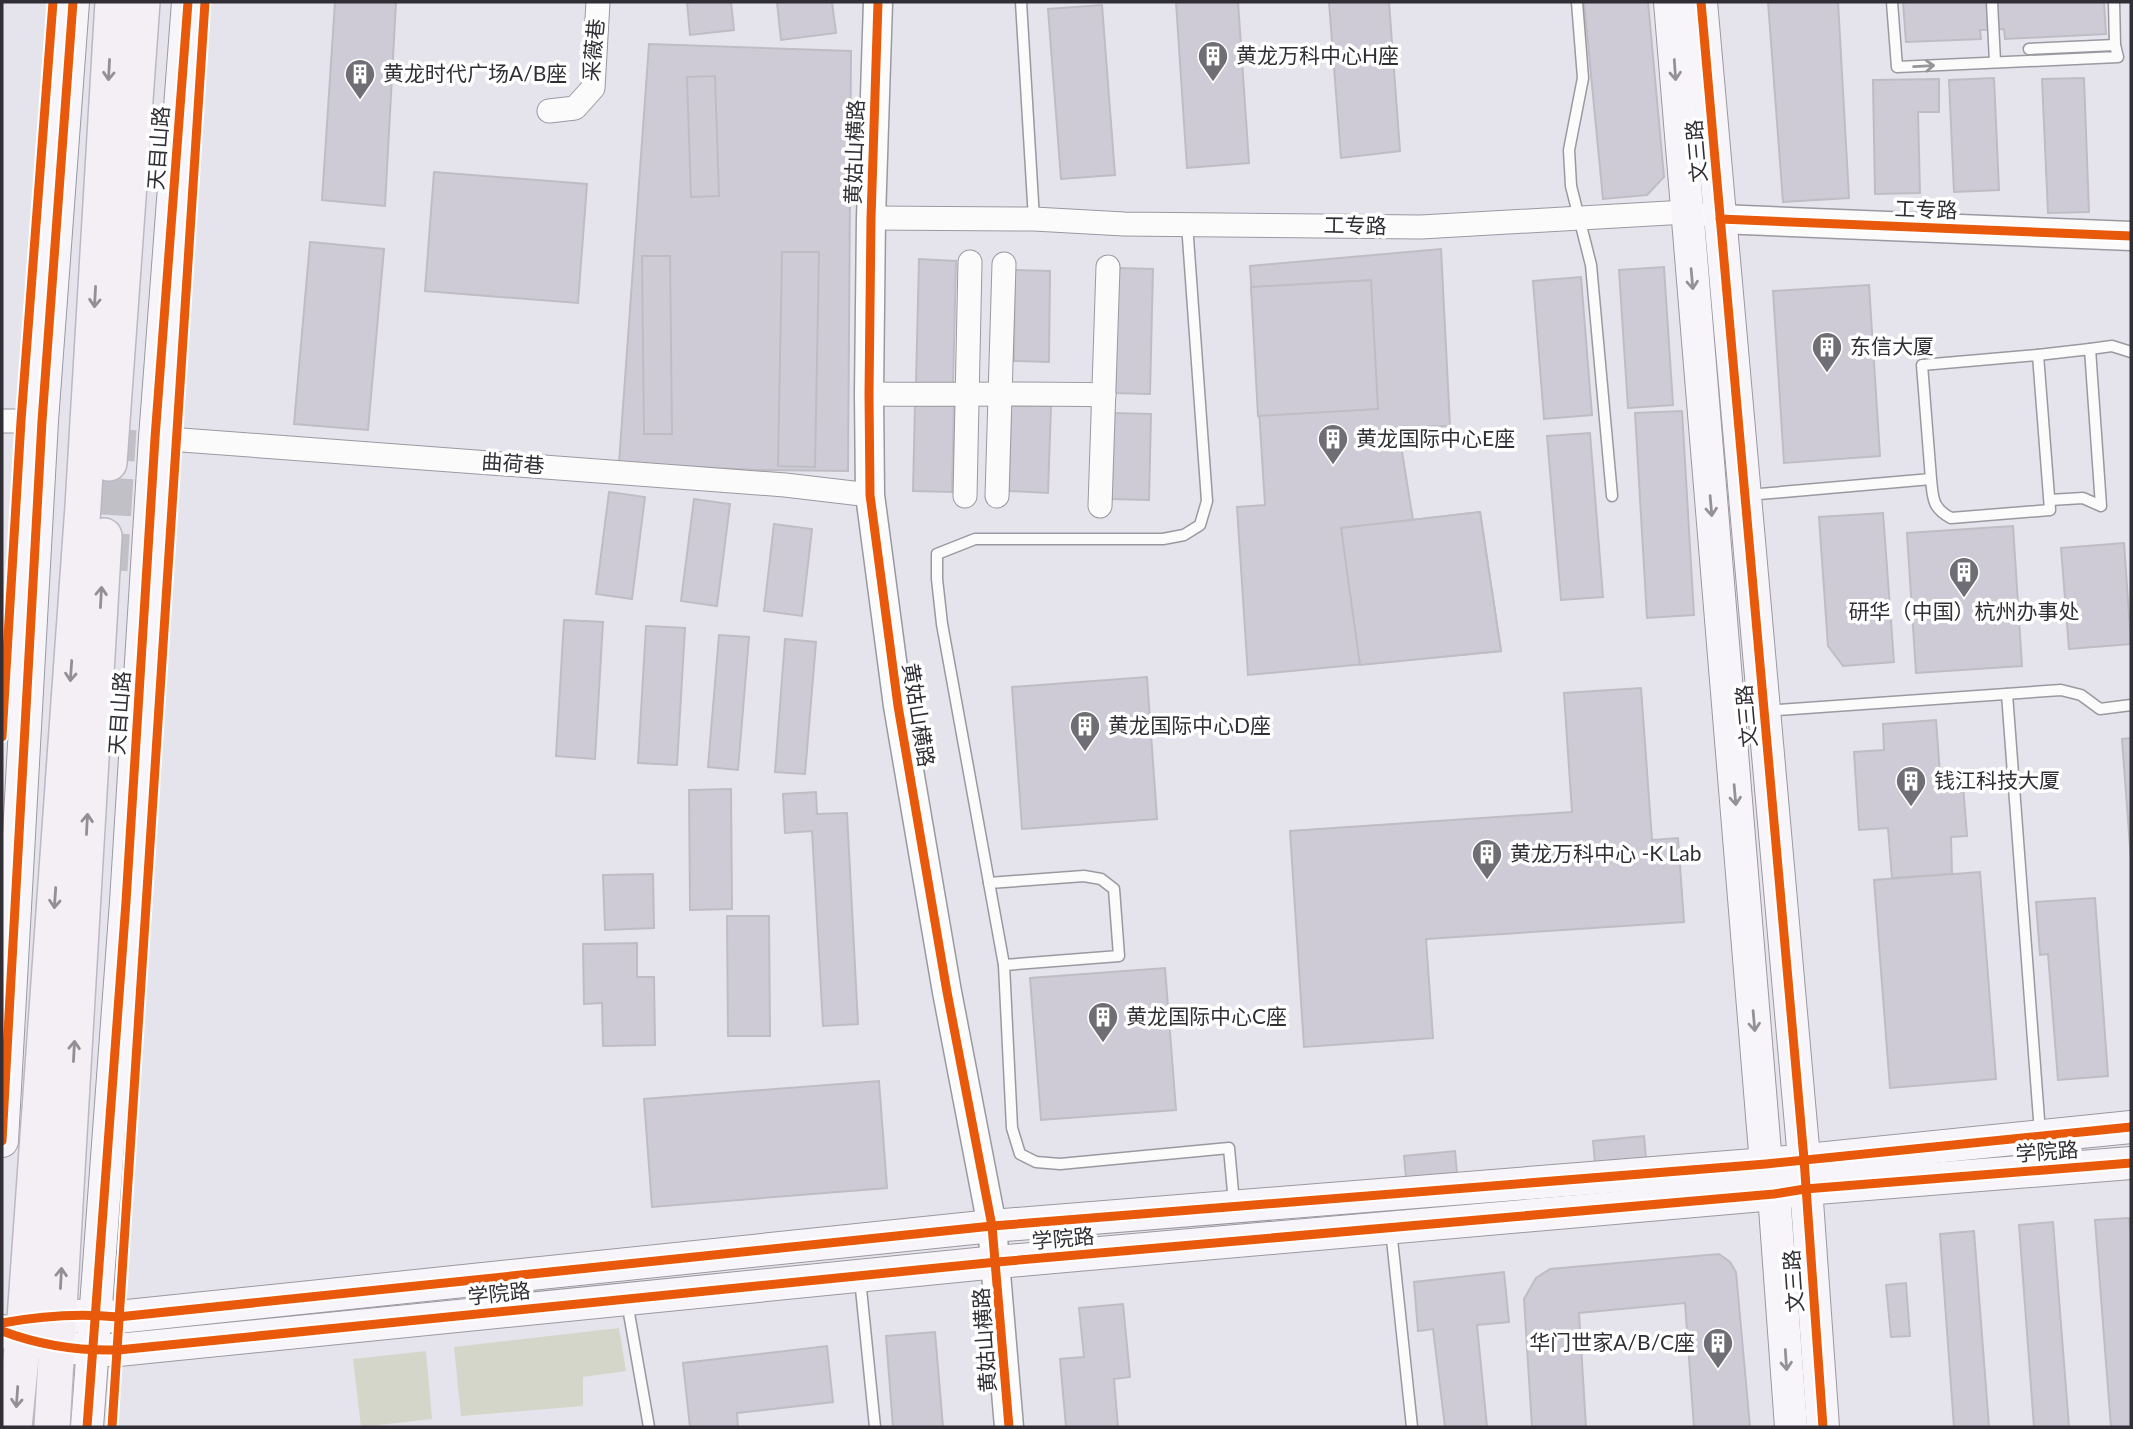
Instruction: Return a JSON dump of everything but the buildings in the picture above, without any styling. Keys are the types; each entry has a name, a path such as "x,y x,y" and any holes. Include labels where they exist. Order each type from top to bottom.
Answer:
{"main road":[{"path":"2,1141 42,421 73,2"},
{"path":"14,1427 12,1328 83,506 113,2"},
{"name":"天目山路","path":"52,1427 105,518 142,2"},
{"name":"天目山路","path":"87,1427 188,2"},
{"name":"文三路","path":"1670,2 1766,1164 1774,1194 1791,1427"},
{"name":"文三路","path":"1701,2 1805,1174 1823,1427"},
{"name":"学院路","path":"12,1328 58,1331 93,1350 118,1350 997,1262 1774,1194 1805,1174 2041,1136 2131,1127"},
{"name":"学院路","path":"58,1331 97,1315 118,1317 992,1226 1766,1164 1805,1174 2131,1163"}],"street":[{"name":"采薇巷","path":"549,111 575,108 593,89 598,2"},
{"name":"黄姑山横路","path":"878,2 871,218 870,495 898,706 947,992 992,1226 1009,1427"},
{"name":"工专路","path":"871,218 1422,227 1686,212 1720,219 2131,236"},
{"path":"965,496 970,261"},
{"path":"997,496 1004,264"},
{"path":"1100,506 1108,267"},
{"path":"869,394 1104,395"},
{"path":"2,421 42,421"},
{"name":"曲荷巷","path":"155,438 785,485 870,495"}],"lane":[{"path":"1021,2 1034,219"},
{"path":"1577,2 1583,78 1569,150 1571,186 1591,265 1612,496"},
{"path":"1892,2 1897,67 2118,57 2115,45 2114,2"},
{"path":"1992,2 1995,62"},
{"path":"2029,49 2115,45"},
{"path":"1187,224 1208,501 1200,525 1184,535 1163,539 975,539 937,554 937,579 942,624 1004,965 1012,1128 1020,1154 1036,1162 1060,1164 1229,1148 1235,1207"},
{"path":"2038,355 2050,510 1951,518 1939,512 1933,498 1922,365 2112,346 2131,352"},
{"path":"2049,500 2082,498 2101,506 2090,349"},
{"path":"1745,496 1931,479"},
{"path":"1764,712 2061,690 2081,695 2100,709 2131,705"},
{"path":"2007,694 2041,1136"},
{"path":"989,883 1084,876 1101,879 1114,889 1119,956 1004,965"},
{"path":"1391,1228 1412,1427"},
{"path":"860,1276 875,1427"},
{"path":"627,1299 649,1427"}],"shaded area":[{"path":"619,1328 626,1371 583,1377 583,1406 461,1416 454,1347"},
{"path":"426,1351 432,1419 361,1427 353,1359"}],"tunnel":[{"path":"109,570 118,429"}],"cycle path":[{"path":"2,737 21,421 53,2"},
{"path":"2,1141 42,421 73,2"},
{"path":"87,1427 188,2"},
{"path":"112,1427 205,2"},
{"path":"878,2 871,218 870,495 898,706 947,992 992,1226 1009,1427"},
{"path":"1701,2 1804,1159 1823,1427"},
{"path":"1720,219 2131,236"},
{"path":"2,1323 60,1316 118,1317 992,1226 1766,1164 2131,1127"},
{"path":"2,1331 59,1346 118,1350 997,1262 1774,1194 1805,1189 2131,1163"}],"place":[{"name":"黄龙万科中心H座","path":"1213,83"},
{"name":"黄龙时代广场A/B座","path":"360,101"},
{"name":"东信大厦","path":"1827,374"},
{"name":"黄龙国际中心E座","path":"1333,466"},
{"name":"研华（中国）杭州办事处","path":"1964,599"},
{"name":"黄龙国际中心D座","path":"1085,753"},
{"name":"钱江科技大厦","path":"1911,808"},
{"name":"黄龙万科中心 -K Lab","path":"1487,881"},
{"name":"黄龙国际中心C座","path":"1103,1044"},
{"name":"华门世家A/B/C座","path":"1718,1370"}]}
